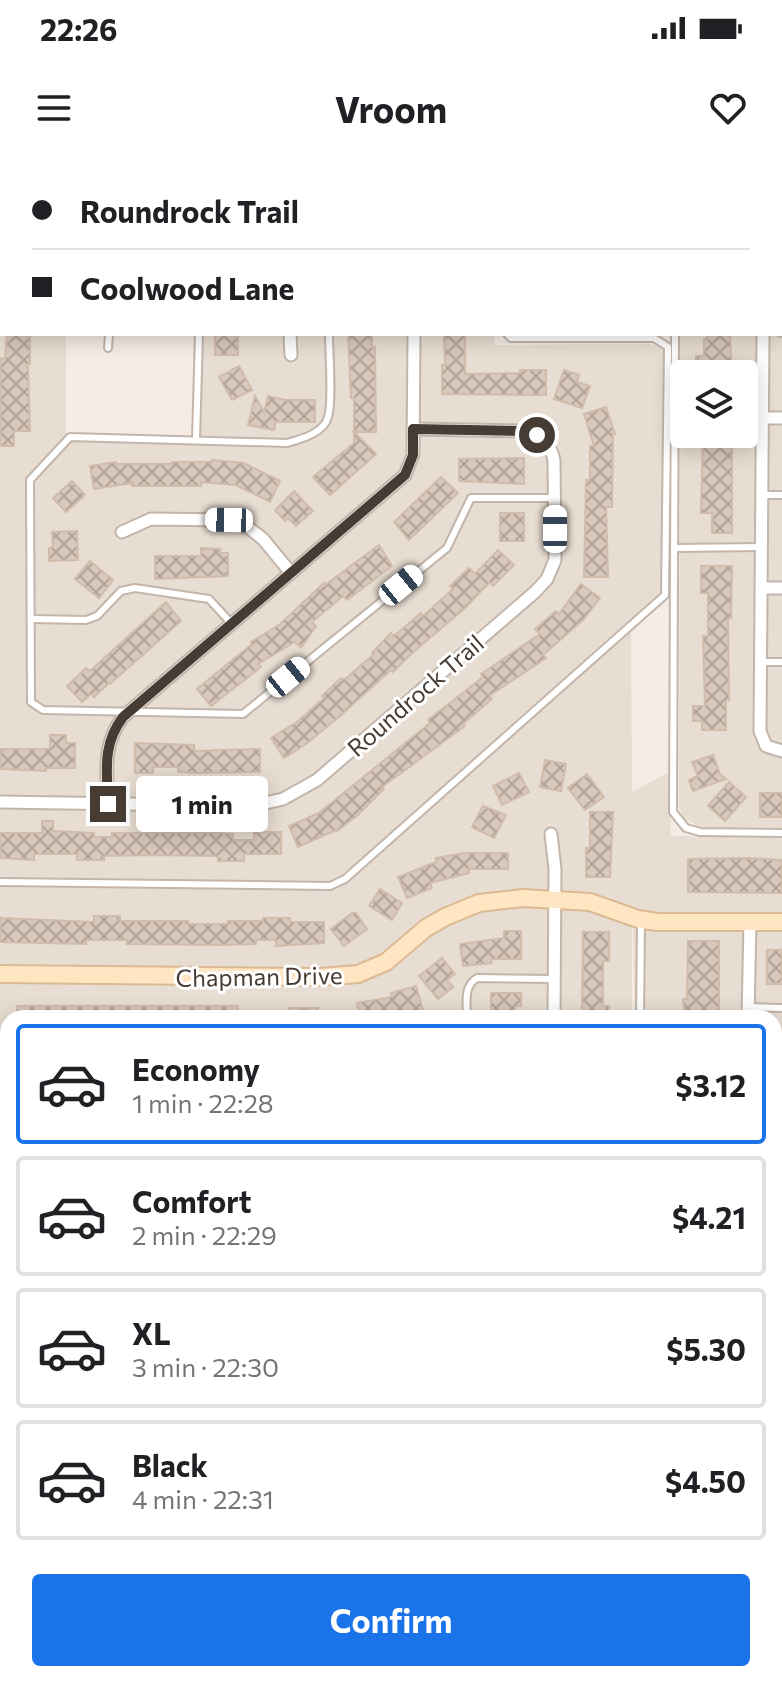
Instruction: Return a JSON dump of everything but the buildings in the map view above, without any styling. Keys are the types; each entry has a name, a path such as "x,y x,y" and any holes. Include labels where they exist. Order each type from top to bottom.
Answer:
{"street":[{"path":"290,336 291,355"},
{"path":"108,804 107,753 112,732 131,710 405,475 413,455 414,336"},
{"path":"763,336 762,740 774,751 782,751"},
{"path":"763,418 782,418"},
{"name":"Roundrock Trail","path":"0,802 253,806 301,792 524,602 547,579 555,560 552,449 528,431 413,429"},
{"path":"122,532 151,519 229,520 249,528 263,539 291,573"},
{"path":"762,588 782,588"},
{"path":"551,834 555,854 554,1010"},
{"name":"Chapman Drive","path":"0,974 304,977 358,974 386,962 426,928 445,917 479,903 523,898 590,902 641,919 782,922"},
{"path":"748,1010 750,922"}],"lane":[{"path":"108,348 109,336"},
{"path":"196,440 199,336"},
{"path":"329,336 328,419 319,430 300,440 287,443 70,437 30,480 31,702 43,710 243,714 447,548 471,498 555,498"},
{"path":"0,882 330,886 345,879 665,595 668,347 654,338 509,336"},
{"path":"675,336 673,812 686,828 700,832 782,833"},
{"path":"762,495 782,495"},
{"path":"674,548 762,547"},
{"path":"31,619 86,620 97,616 121,591 135,588 209,599 231,623"},
{"path":"761,662 782,662"},
{"path":"640,1010 641,919"},
{"path":"467,1010 467,988 477,978 554,979"}],"shaded area":[{"path":"0,336 66,336 66,434 192,436 194,336 494,336 495,345 650,344 660,348 664,354 662,573 659,593 631,620 632,792 669,772 671,836 782,837 782,1010 635,1010 632,889 632,1010 0,1010"},
{"path":"680,336 782,336 782,828 699,827 684,818 679,808 680,448 758,448 758,360 680,360"}],"route":[{"path":"108,804 107,753 112,732 123,717 390,490 405,475 413,455 413,429 528,431 537,435"}]}
